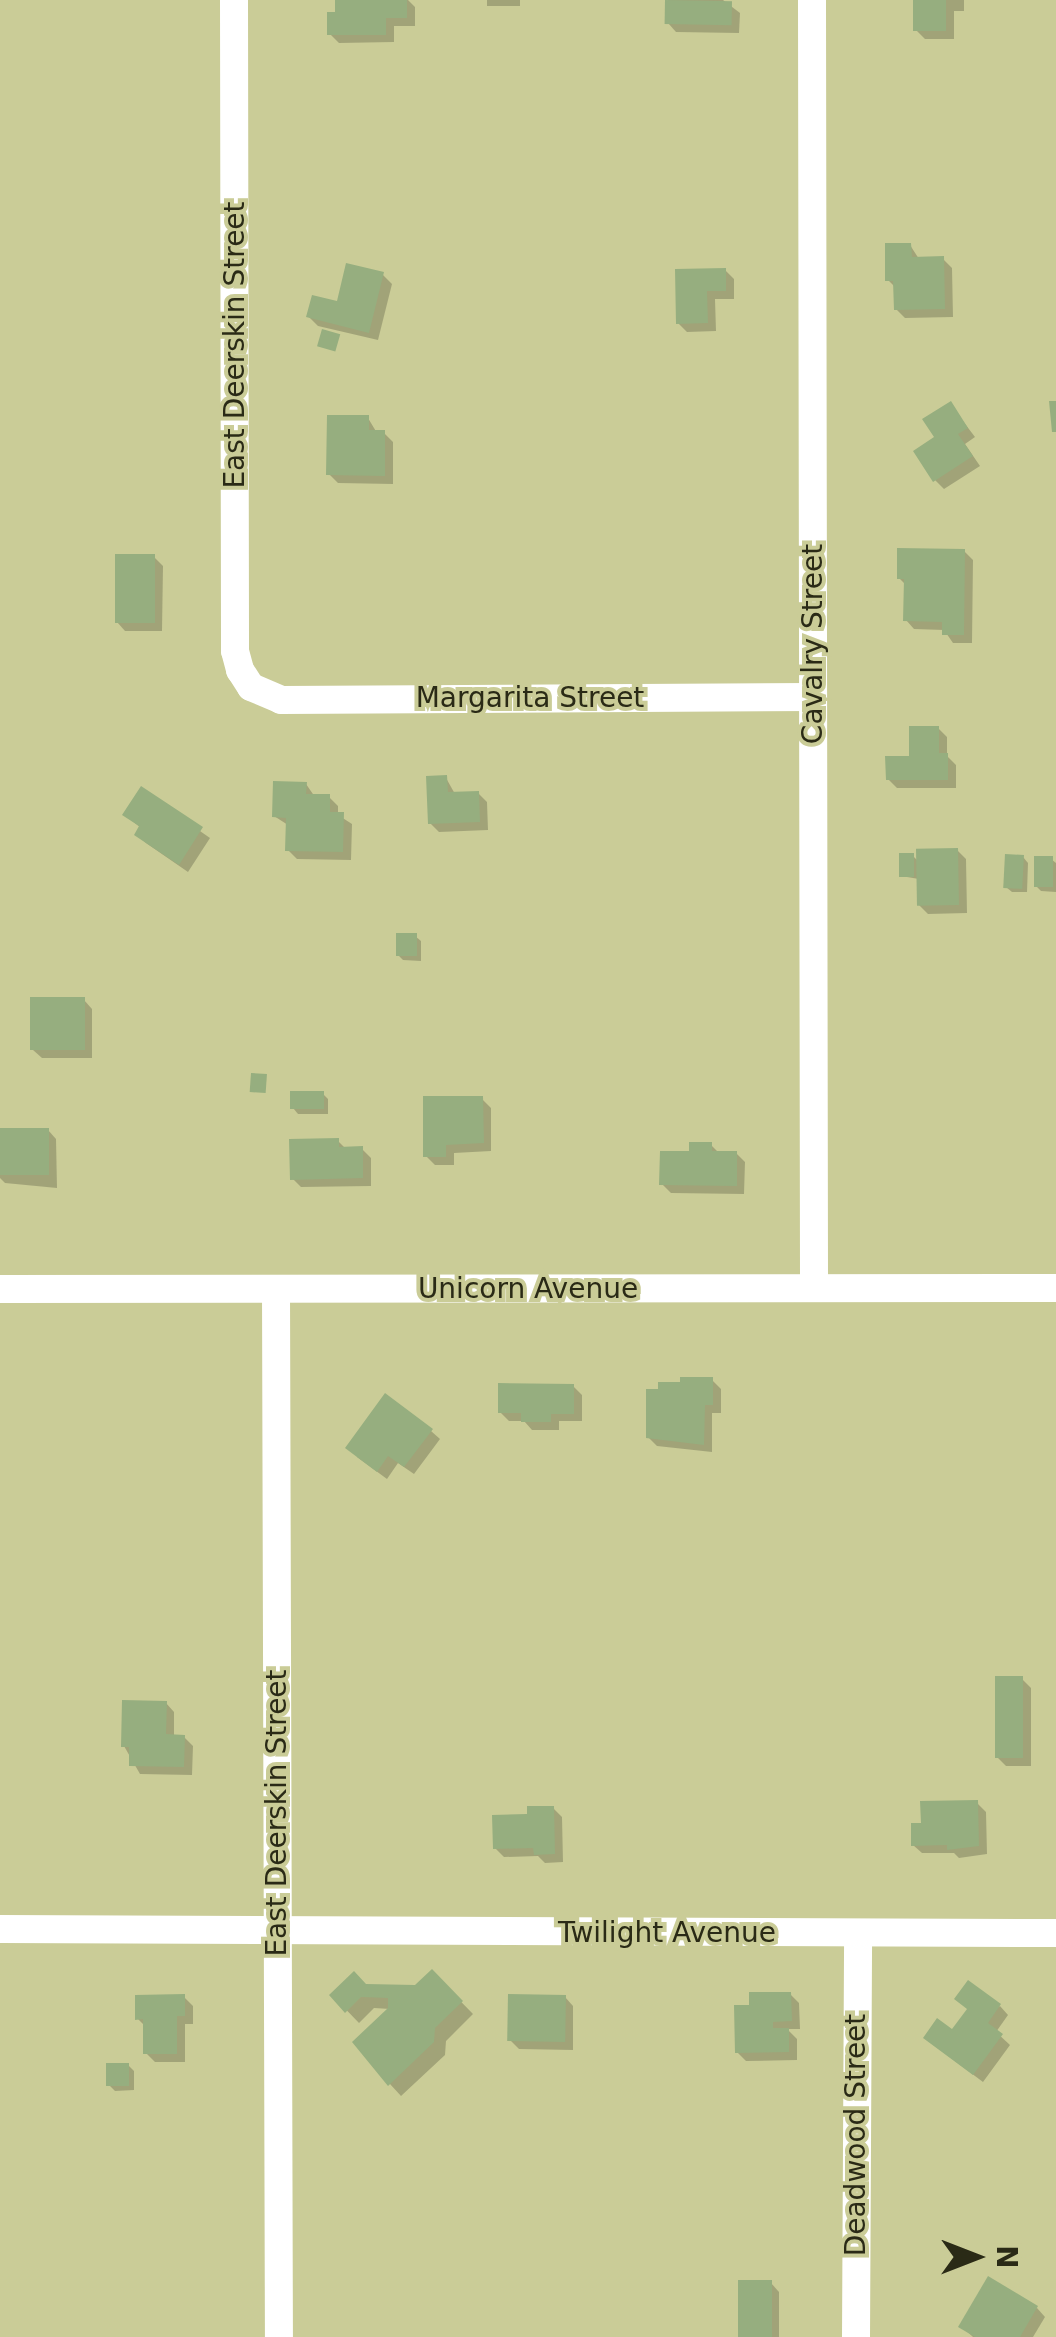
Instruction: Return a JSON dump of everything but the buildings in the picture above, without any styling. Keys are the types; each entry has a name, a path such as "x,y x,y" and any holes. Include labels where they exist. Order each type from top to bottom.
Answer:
{"street":[{"name":"East Deerskin Street","path":"234,0 235,650 240,670 251,687"},
{"name":"Cavalry Street","path":"812,0 814,1288"},
{"name":"Margarita Street","path":"251,687 282,700 812,697"},
{"name":"Unicorn Avenue","path":"0,1290 1056,1288"},
{"name":"East Deerskin Street","path":"276,1289 278,2337"},
{"name":"Twilight Avenue","path":"0,1929 277,1934 1056,1933"},
{"name":"Deadwood Street","path":"856,2337 858,1934"}]}
